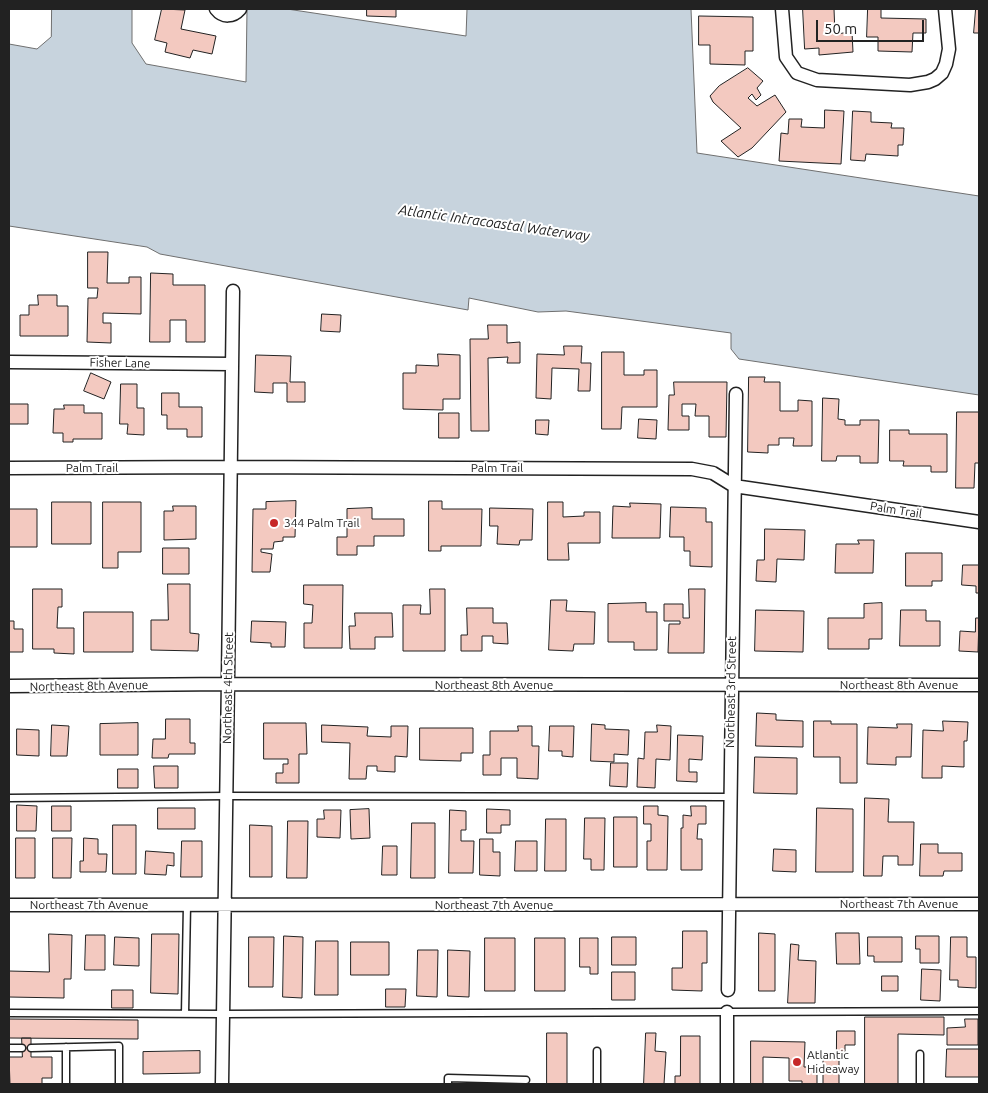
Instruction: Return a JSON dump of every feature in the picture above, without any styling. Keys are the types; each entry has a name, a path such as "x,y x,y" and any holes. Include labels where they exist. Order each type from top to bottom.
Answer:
{"street":[{"path":"216,9 223,15 229,16 240,9"},
{"path":"782,9 786,56 797,73 807,77 830,80 910,85 935,79 942,73 949,49 946,9"},
{"name":"Northeast 4th Street","path":"222,1084 234,291"},
{"name":"Fisher Lane","path":"9,362 232,364"},
{"name":"Northeast 3rd Street","path":"728,990 736,394"},
{"name":"Palm Trail","path":"9,468 692,469 713,473 734,486 979,522"},
{"name":"Northeast 8th Avenue","path":"9,686 228,684 979,685"},
{"name":"Northeast 7th Avenue","path":"9,905 979,904"},
{"path":"727,1012 727,1084"}],"lane":[{"path":"9,798 227,796 730,797"},
{"path":"185,1014 187,905"},
{"path":"9,1013 979,1011"},
{"path":"31,1048 118,1046 119,1084"},
{"path":"66,1047 66,1084"},
{"path":"9,1048 22,1048"},
{"path":"597,1051 597,1084"},
{"path":"920,1054 920,1084"},
{"path":"448,1084 448,1078 526,1080"}],"water":[{"name":"Atlantic Intracoastal Waterway","path":"52,9 132,9 132,43 146,64 246,82 247,9 287,9 466,36 467,9 691,9 697,153 979,196 979,395 739,359 731,349 731,333 566,311 538,312 469,298 468,310 160,254 147,247 9,226 9,44 37,49 51,37"}],"building":[{"path":"162,9 185,10 181,29 216,36 212,54 193,50 190,58 165,52 167,43 155,40"},
{"path":"367,9 396,9 396,17 367,16"},
{"path":"803,9 834,9 835,34 852,32 853,52 819,55 819,48 805,49"},
{"path":"868,9 881,9 881,18 926,19 926,33 913,33 912,52 878,51 878,37 867,37"},
{"path":"976,9 979,9 979,33 974,33"},
{"path":"699,16 753,17 753,51 745,51 745,65 710,64 710,45 699,45"},
{"path":"748,68 763,81 757,88 761,95 756,100 752,94 748,98 757,106 775,95 786,112 752,148 738,157 721,141 741,128 713,102 710,96 719,86"},
{"path":"825,110 844,111 841,164 779,161 781,133 788,134 789,119 802,119 801,127 824,128"},
{"path":"853,111 871,112 871,122 892,123 891,128 904,128 903,145 898,145 898,156 866,154 865,161 851,160"},
{"path":"88,252 108,252 107,283 129,283 129,277 141,277 141,314 103,313 103,323 111,323 111,343 87,342 88,298 97,298 98,288 88,288"},
{"path":"151,273 173,274 173,285 205,285 205,342 186,342 186,320 170,320 170,342 150,342"},
{"path":"38,295 57,295 57,306 68,306 68,336 20,336 20,315 29,315 29,305 38,305"},
{"path":"322,314 341,315 340,332 321,331"},
{"path":"488,325 507,325 507,343 520,342 520,363 507,363 508,357 488,358 489,431 471,431 470,339 488,339"},
{"path":"564,346 582,346 581,363 591,363 590,391 578,391 579,369 552,368 551,399 536,398 537,354 564,355"},
{"path":"602,352 624,352 624,375 644,375 644,370 657,370 657,407 622,407 621,429 602,429"},
{"path":"438,354 460,355 460,399 443,399 443,410 403,409 403,373 416,373 416,365 438,366"},
{"path":"256,355 291,356 290,382 305,382 305,402 287,402 287,383 273,383 273,393 255,392"},
{"path":"91,373 111,382 104,399 84,391"},
{"path":"749,377 765,377 764,382 780,382 780,411 798,411 798,400 812,401 812,446 793,446 794,438 779,438 779,445 768,445 768,453 748,452"},
{"path":"674,382 727,382 726,437 709,437 709,416 695,416 696,404 682,404 682,416 689,416 689,430 668,430 669,395 674,395"},
{"path":"121,384 137,384 137,408 144,408 144,435 127,434 128,424 120,424"},
{"path":"162,393 179,393 179,407 202,407 202,437 187,437 187,429 167,429 167,415 162,415"},
{"path":"823,398 839,399 838,419 845,420 845,425 860,425 860,420 879,420 878,463 860,463 860,456 837,456 836,461 822,461"},
{"path":"9,404 28,404 28,424 9,424"},
{"path":"64,405 84,405 84,413 102,413 102,439 73,439 73,442 63,442 63,433 53,433 54,409 64,409"},
{"path":"957,412 979,412 979,463 975,463 974,488 956,488"},
{"path":"439,413 459,413 459,438 439,438"},
{"path":"639,419 657,420 656,439 638,438"},
{"path":"536,420 549,420 548,435 536,434"},
{"path":"890,430 909,430 909,434 947,434 947,472 931,472 931,466 903,466 904,461 890,461"},
{"name":"344 Palm Trail","path":"296,501 295,537 283,537 283,541 274,542 273,549 261,549 261,552 272,554 270,572 252,572 253,509 266,509 266,502"},
{"path":"429,501 442,501 442,509 482,509 481,546 441,546 441,551 429,551"},
{"path":"52,502 91,502 91,544 52,544"},
{"path":"103,502 141,502 141,552 118,552 118,568 103,568"},
{"path":"548,502 563,502 563,517 584,516 584,512 600,512 600,543 568,543 569,560 548,560"},
{"path":"630,503 661,504 660,538 612,538 613,506 630,507"},
{"path":"173,506 196,506 196,539 164,540 164,511 173,511"},
{"path":"671,507 706,508 706,522 712,522 712,567 690,566 690,551 684,551 684,537 670,537"},
{"path":"372,508 372,519 404,519 404,536 374,536 374,546 357,546 357,555 337,555 337,537 347,537 347,509"},
{"path":"490,508 533,509 532,540 520,540 519,545 497,544 498,526 490,526"},
{"path":"9,509 37,509 37,547 9,547"},
{"path":"765,529 805,530 804,560 777,559 776,582 756,581 757,560 764,560"},
{"path":"858,540 874,540 873,573 835,573 836,544 859,544"},
{"path":"163,548 189,548 189,574 163,574"},
{"path":"906,553 942,553 942,581 932,581 932,586 906,586"},
{"path":"963,565 979,565 979,593 976,593 976,586 962,585"},
{"path":"168,584 190,584 190,633 199,634 198,651 151,650 151,620 168,620"},
{"path":"304,585 343,585 342,648 304,648 304,623 312,623 313,605 304,604"},
{"path":"33,589 62,589 62,607 58,607 57,628 74,628 74,654 54,653 54,649 33,649"},
{"path":"430,589 445,589 445,651 403,651 403,605 421,605 420,614 430,614"},
{"path":"689,589 705,589 704,653 668,653 669,624 680,624 680,621 664,621 664,604 683,604 683,618 689,618"},
{"path":"551,600 567,600 566,611 595,612 594,644 574,644 573,651 549,650"},
{"path":"646,603 646,612 657,612 657,650 634,650 634,642 608,642 608,604"},
{"path":"882,603 882,639 869,639 869,649 828,649 828,618 864,618 864,604"},
{"path":"467,608 493,608 493,623 507,623 508,644 493,643 493,636 482,636 482,651 461,651 461,635 467,635"},
{"path":"756,610 804,611 803,652 755,651"},
{"path":"901,610 926,610 926,621 940,621 940,646 900,646"},
{"path":"84,612 133,612 133,652 84,652"},
{"path":"355,613 392,613 393,637 375,637 375,649 350,649 349,626 355,626"},
{"path":"976,618 979,618 978,652 959,651 960,631 975,632"},
{"path":"9,621 14,621 14,629 23,629 23,652 9,652"},
{"path":"252,621 286,622 285,647 271,647 271,643 251,642"},
{"path":"757,713 776,714 776,720 803,721 803,747 756,746"},
{"path":"166,719 190,719 190,743 195,743 195,754 169,754 168,758 152,758 153,739 165,739"},
{"path":"814,721 831,721 831,724 857,724 857,783 840,783 840,757 814,757"},
{"path":"943,721 968,722 967,741 964,741 964,767 942,766 942,778 922,778 923,730 943,731"},
{"path":"138,723 138,755 100,755 100,724"},
{"path":"264,723 306,723 307,754 299,754 299,783 276,783 276,773 283,773 283,764 288,764 288,759 264,759"},
{"path":"592,724 605,725 605,729 629,730 628,755 614,754 614,762 591,761"},
{"path":"897,724 912,724 911,757 896,757 896,765 867,764 868,727 897,728"},
{"path":"52,725 69,726 67,756 51,756"},
{"path":"322,725 368,727 367,736 391,737 391,726 408,726 407,757 395,756 395,772 377,771 377,766 367,766 366,779 349,779 350,743 322,742"},
{"path":"657,725 671,726 670,760 656,759 655,788 637,787 638,758 644,759 645,732 657,732"},
{"path":"518,726 532,726 532,746 539,746 538,779 517,778 517,758 501,758 501,775 483,775 483,755 490,755 490,731 518,731"},
{"path":"550,726 574,726 573,757 562,756 562,751 549,751"},
{"path":"420,728 473,728 473,753 461,753 461,761 420,760"},
{"path":"17,729 39,730 39,756 17,755"},
{"path":"678,735 703,736 702,760 689,759 689,772 697,772 697,782 677,781"},
{"path":"755,757 797,758 797,794 754,793"},
{"path":"611,763 628,763 627,787 610,786"},
{"path":"154,766 178,766 178,788 155,788"},
{"path":"118,769 138,769 138,788 118,788"},
{"path":"865,798 889,799 888,822 914,822 913,865 898,865 898,856 883,856 882,876 864,876"},
{"path":"17,805 37,806 36,831 17,831"},
{"path":"52,806 71,806 71,831 52,831"},
{"path":"644,806 658,806 658,815 668,816 667,870 647,870 647,841 651,841 651,824 644,824"},
{"path":"691,806 706,806 706,824 698,824 697,839 702,839 702,870 681,870 681,828 683,828 683,815 691,816"},
{"path":"158,808 195,808 195,829 158,829"},
{"path":"817,808 853,809 853,872 816,872"},
{"path":"369,809 370,838 351,839 350,810"},
{"path":"487,809 510,810 510,825 501,825 501,833 487,833"},
{"path":"324,810 341,810 340,838 317,837 317,819 324,819"},
{"path":"450,810 466,811 466,830 461,830 461,841 474,841 473,873 449,873"},
{"path":"614,817 637,817 637,867 614,867"},
{"path":"585,818 605,818 604,870 591,870 591,859 584,859"},
{"path":"546,819 566,819 566,871 545,871"},
{"path":"288,821 308,821 307,878 287,878"},
{"path":"412,823 435,823 435,878 411,878"},
{"path":"113,825 136,825 136,874 113,874"},
{"path":"250,825 272,826 272,877 250,877"},
{"path":"16,838 35,838 35,878 16,878"},
{"path":"53,838 72,838 71,878 53,878"},
{"path":"84,838 98,839 98,854 107,854 106,872 80,872 80,861 83,861"},
{"path":"480,839 493,839 493,852 500,852 500,876 480,875"},
{"path":"182,841 202,841 202,877 181,877"},
{"path":"516,841 537,841 537,871 515,871"},
{"path":"921,844 938,844 938,853 962,853 962,871 944,871 943,876 920,876"},
{"path":"383,846 397,846 397,875 382,875"},
{"path":"774,849 796,850 796,872 773,871"},
{"path":"146,851 174,853 174,866 167,865 166,875 145,874"},
{"path":"683,931 707,931 707,963 702,963 702,991 672,990 672,968 682,968"},
{"path":"759,933 775,934 775,991 759,991"},
{"path":"836,933 859,933 860,964 837,964"},
{"path":"49,934 72,935 71,979 64,979 64,998 9,997 9,971 49,972"},
{"path":"152,934 179,934 178,994 151,993"},
{"path":"86,935 105,935 105,970 85,970"},
{"path":"284,936 303,937 302,998 283,997"},
{"path":"916,936 939,936 939,963 920,963 920,949 916,949"},
{"path":"115,937 139,938 139,966 114,965"},
{"path":"249,937 274,937 273,987 249,987"},
{"path":"612,937 636,937 636,965 612,965"},
{"path":"868,937 902,937 902,962 874,962 874,956 868,956"},
{"path":"951,937 967,937 967,957 976,957 976,988 958,987 958,980 950,980"},
{"path":"485,938 515,938 515,991 485,991"},
{"path":"535,938 565,938 565,991 535,991"},
{"path":"580,938 598,938 598,974 590,974 590,967 580,967"},
{"path":"316,941 338,941 338,995 315,995"},
{"path":"351,942 389,942 389,975 351,975"},
{"path":"791,944 799,945 798,960 816,961 815,1003 788,1003"},
{"path":"418,950 438,950 437,997 417,996"},
{"path":"448,950 470,951 469,997 448,996"},
{"path":"922,969 941,970 940,1001 921,1000"},
{"path":"612,972 635,972 635,1000 612,1000"},
{"path":"882,976 898,976 898,991 882,991"},
{"path":"386,989 406,989 405,1007 386,1007"},
{"path":"112,990 133,990 133,1008 112,1008"},
{"path":"865,1017 944,1017 944,1035 898,1034 898,1084 865,1084"},
{"path":"9,1019 138,1020 138,1039 9,1038"},
{"path":"965,1019 978,1019 978,1045 947,1045 947,1028 965,1027"},
{"path":"837,1031 855,1031 855,1045 845,1045 845,1056 839,1056 839,1084 823,1084 823,1054 836,1054"},
{"path":"547,1033 567,1033 567,1084 547,1084"},
{"path":"646,1033 656,1033 655,1051 666,1052 664,1084 644,1084"},
{"path":"681,1036 700,1036 700,1084 675,1084 675,1076 680,1076"},
{"path":"22,1038 31,1038 31,1057 52,1057 52,1078 42,1078 42,1084 10,1084 9,1057 22,1057"},
{"name":"Atlantic Hideaway","path":"751,1041 805,1042 804,1067 817,1067 817,1084 802,1084 802,1081 789,1081 789,1058 763,1057 763,1084 751,1084"},
{"path":"947,1049 979,1049 979,1077 946,1077"},
{"path":"200,1051 200,1073 143,1074 143,1052"}],"place":[{"name":"344 Palm Trail","path":"274,523"},
{"name":"Atlantic Hideaway","path":"797,1062"}]}
